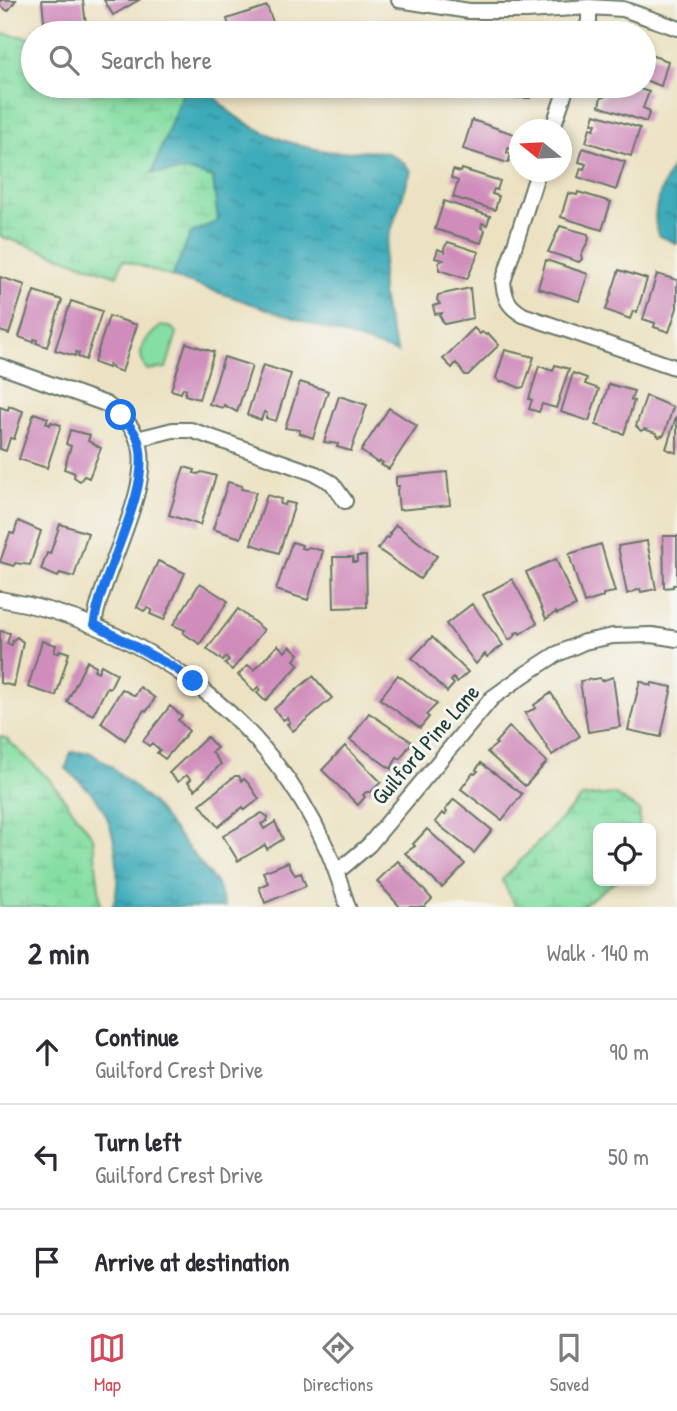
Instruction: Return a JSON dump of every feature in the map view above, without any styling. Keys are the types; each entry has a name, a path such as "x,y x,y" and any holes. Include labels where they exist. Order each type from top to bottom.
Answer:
{"street":[{"path":"398,0 469,11 527,11 589,6 623,9 677,27"},
{"path":"589,6 589,21"},
{"path":"556,119 563,98"},
{"path":"535,182 503,282 505,298 512,309 677,368"},
{"path":"0,366 106,404 121,415 134,430 140,447 139,484 97,601 94,624"},
{"path":"137,439 173,430 191,430 316,474 332,484 345,500"},
{"path":"0,599 56,610 94,624 173,667 216,700 275,762 294,789 326,845 348,907"},
{"name":"Guilford Pine Lane","path":"337,872 369,845 492,698 524,675 555,655 584,642 613,636 652,635 677,639"}],"green space":[{"path":"0,33 21,36 21,98 181,98 153,173 190,171 213,178 218,221 191,233 172,277 123,260 117,276 0,236"},
{"path":"162,325 177,333 166,368 147,370 141,350"},
{"path":"0,736 7,739 49,779 93,837 101,907 0,907"},
{"path":"614,794 640,811 639,823 593,823 593,886 609,886 581,907 516,907 502,880 582,797"}],"water":[{"path":"180,98 216,98 246,123 303,146 338,152 378,151 394,156 411,171 390,234 383,268 383,300 398,353 172,277 191,233 218,221 213,178 190,171 152,173"},
{"path":"677,159 677,244 658,235 655,215 663,186"},
{"path":"71,752 89,752 111,766 152,803 217,884 225,907 112,907 117,883 114,840 106,814 97,799 66,768"}],"building":[{"path":"0,0 16,0 8,11 0,6"},
{"path":"42,0 83,0 86,21 44,21"},
{"path":"104,0 139,0 113,15"},
{"path":"267,6 273,21 228,21"},
{"path":"656,57 668,61 661,86 656,84"},
{"path":"601,98 647,98 643,108 650,111 646,122 599,106"},
{"path":"595,114 640,128 631,156 586,142 590,128 594,129 596,124 592,123"},
{"path":"472,120 509,132 508,163 463,149"},
{"path":"583,148 625,162 616,190 578,177 581,168 584,169 586,164 579,162"},
{"path":"462,169 500,181 497,190 494,189 492,194 499,196 495,210 453,197 458,181 451,178 453,170 461,172"},
{"path":"578,192 611,202 602,230 561,217 568,193 577,195"},
{"path":"444,201 490,216 487,225 482,223 481,228 485,230 481,243 435,229"},
{"path":"560,226 588,234 589,239 579,262 548,252"},
{"path":"448,242 479,252 467,279 439,270 439,262 443,260 435,258 438,249 445,252 444,248"},
{"path":"546,260 588,274 579,301 538,288"},
{"path":"619,270 647,279 637,312 633,311 630,319 606,310"},
{"path":"657,274 677,280 677,308 669,332 654,327 655,323 643,319"},
{"path":"0,277 25,285 9,334 0,331"},
{"path":"470,288 473,318 444,324 440,316 442,313 435,314 433,306 440,304 438,295"},
{"path":"34,291 62,300 47,347 36,343 37,340 34,339 33,342 19,337"},
{"path":"71,301 102,311 86,360 78,357 79,353 76,352 75,356 55,350"},
{"path":"109,316 137,325 122,372 109,365 108,368 94,363"},
{"path":"474,328 480,334 488,333 499,345 465,375 456,363 452,368 443,359"},
{"path":"186,343 214,352 199,399 185,395 186,389 183,388 181,393 171,390"},
{"path":"505,350 534,357 524,387 500,382 496,378"},
{"path":"224,357 252,366 237,412 224,405 223,408 209,404"},
{"path":"263,365 291,374 276,421 266,418 267,413 264,412 261,420 247,415"},
{"path":"555,365 569,369 556,408 542,404 539,412 529,409 532,400 529,399 539,366 553,371"},
{"path":"573,373 587,378 585,384 599,389 589,421 561,412"},
{"path":"300,382 328,391 313,438 299,433 300,430 285,428"},
{"path":"609,384 634,391 631,400 634,401 624,434 596,425"},
{"path":"339,396 367,405 351,451 337,447 338,444 324,442"},
{"path":"646,396 673,407 664,435 659,437 656,433 644,429 641,431 636,426"},
{"path":"9,406 23,411 14,439 10,438 6,451 0,449 0,407 8,410"},
{"path":"389,408 417,426 389,469 361,451"},
{"path":"34,413 48,418 46,423 50,425 51,422 61,425 47,468 19,459"},
{"path":"677,417 677,453 666,449"},
{"path":"70,430 90,435 88,441 101,448 89,478 84,476 80,481 74,477 75,473 64,469 71,446 66,444"},
{"path":"184,467 195,470 194,473 216,476 200,525 169,515"},
{"path":"447,472 450,505 399,510 399,486 396,486 396,477"},
{"path":"228,482 242,486 241,489 256,492 241,538 213,529"},
{"path":"267,495 281,499 280,504 295,504 279,553 251,544"},
{"path":"18,521 41,531 30,565 15,563 14,566 0,562 10,533 14,534"},
{"path":"60,524 88,533 74,577 60,573 58,577 41,570 47,553 50,554"},
{"path":"396,525 437,556 420,579 378,549 387,537 389,538"},
{"path":"663,536 677,536 677,585 664,588"},
{"path":"647,541 656,589 641,592 640,589 627,594 618,546"},
{"path":"292,542 302,545 301,548 323,551 308,600 276,590"},
{"path":"601,544 615,592 603,594 603,597 584,603 569,554"},
{"path":"357,556 366,556 367,607 334,608 333,557 353,557 353,562 357,562"},
{"path":"556,559 576,606 557,614 556,612 546,619 526,572"},
{"path":"158,561 185,573 164,620 150,614 152,610 147,608 144,611 137,607"},
{"path":"512,579 537,623 520,634 515,633 509,640 483,595"},
{"path":"200,583 228,601 200,644 183,633 185,630 173,625"},
{"path":"472,604 503,645 487,657 485,654 476,664 446,624"},
{"path":"238,609 264,630 232,670 225,664 229,660 226,657 223,661 207,649"},
{"path":"0,631 10,633 7,644 12,645 17,637 23,642 14,686 0,683"},
{"path":"432,637 468,672 457,682 453,678 451,681 454,684 447,692 412,658"},
{"path":"42,641 56,645 54,652 59,653 60,650 69,653 56,696 28,687"},
{"path":"278,645 285,652 290,646 299,654 294,660 299,665 265,701 257,693 260,689 258,687 254,691 238,675 248,665 254,670"},
{"path":"87,661 96,666 94,670 98,672 101,665 117,674 93,715 67,702"},
{"path":"398,675 437,704 426,715 429,717 420,728 380,699"},
{"path":"313,676 332,698 293,731 287,724 290,722 287,718 283,720 274,709"},
{"path":"613,677 620,727 588,732 580,681 600,678 601,681"},
{"path":"640,681 651,686 652,683 672,687 661,737 628,730"},
{"path":"140,687 155,698 125,740 101,723 122,689 135,696"},
{"path":"551,693 580,736 552,755 525,713 536,708 534,705"},
{"path":"170,706 182,716 178,720 189,731 165,759 157,753 160,750 152,743 149,746 143,741"},
{"path":"369,713 412,742 400,759 397,757 391,769 350,740"},
{"path":"509,727 547,762 525,786 487,752 497,744 495,743"},
{"path":"207,737 217,748 212,752 221,764 195,790 188,782 191,779 186,775 178,782 169,773"},
{"path":"345,746 381,782 371,792 363,795 365,797 358,805 322,770"},
{"path":"481,763 522,794 502,820 461,789 473,773 478,771 476,770"},
{"path":"235,776 239,776 241,781 244,779 259,799 245,810 243,807 218,827 200,804"},
{"path":"454,799 492,830 474,853 435,822 442,813 445,815 445,810"},
{"path":"262,813 268,817 267,821 261,824 264,829 275,822 283,839 267,849 265,845 238,861 223,836"},
{"path":"427,829 465,864 442,888 405,853 415,846 413,844"},
{"path":"398,861 432,899 424,907 400,907 377,881"},
{"path":"288,862 295,875 301,873 306,886 265,903 259,887 268,883 263,872"}],"route":[{"path":"121,415 134,430 140,447 139,484 97,601 94,624 117,634 193,681"}]}
